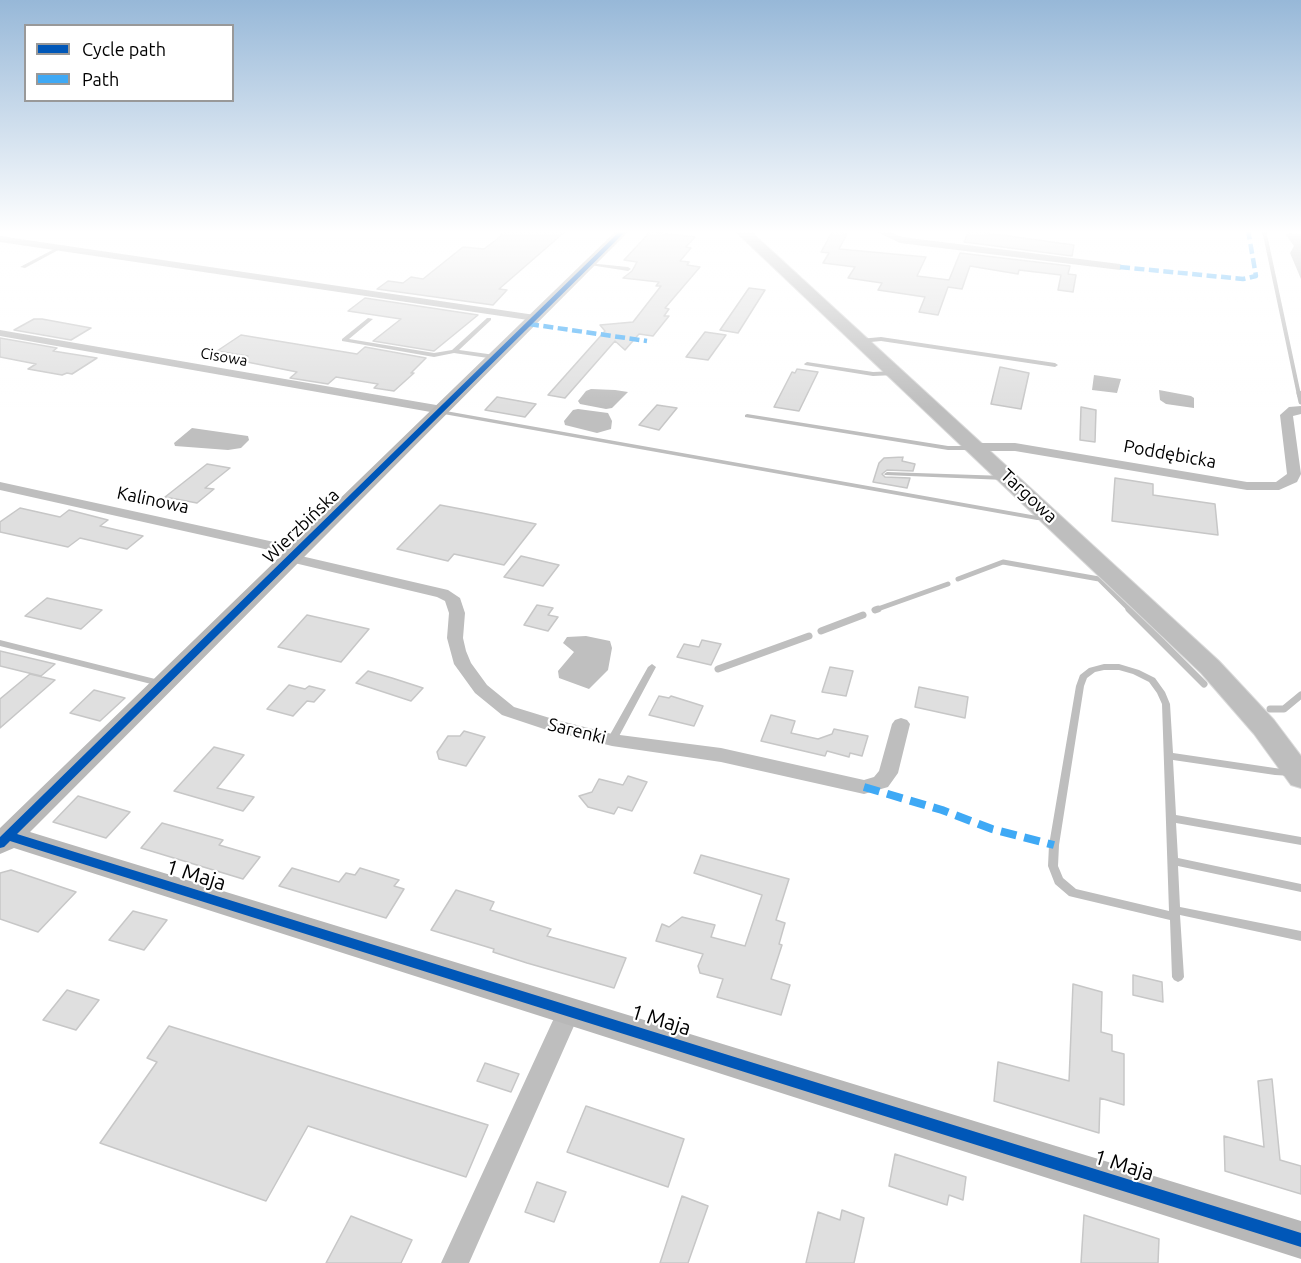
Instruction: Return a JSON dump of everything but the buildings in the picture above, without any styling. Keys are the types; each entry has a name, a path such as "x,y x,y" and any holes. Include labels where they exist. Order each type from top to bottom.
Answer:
{"main road":[{"name":"Targowa","path":"804,289 1052,517 1210,667 1264,727 1300,775"}],"street":[{"path":"338,289 535,318"},
{"name":"Wierzbińska","path":"4,840 565,289"},
{"name":"Cisowa","path":"0,333 441,411"},
{"name":"Poddębicka","path":"976,447 1015,447 1247,486 1279,486 1292,479 1294,474 1286,415 1293,410 1301,410"},
{"name":"Kalinowa","path":"0,486 294,555"},
{"name":"Sarenki","path":"294,555 442,592 452,598 456,606 455,638 463,664 481,689 507,711 612,740 721,755 864,787 881,782 888,773 901,724"},
{"name":"1 Maja","path":"4,840 570,1010 1301,1240"},
{"path":"455,1263 570,1010"}],"lane":[{"path":"370,319 344,340 434,355 454,351 495,357"},
{"path":"454,351 489,319"},
{"path":"860,341 881,339 1055,365"},
{"path":"807,364 873,374 895,373"},
{"path":"441,411 1026,516 1052,517"},
{"path":"747,416 948,448 976,447"},
{"path":"887,474 975,479 1009,478"},
{"path":"0,643 164,684"},
{"path":"612,740 652,667"},
{"path":"1178,977 1175,914 1173,861 1168,756 1166,704 1152,680 1136,672 1119,667 1092,670 1083,677 1080,687 1059,811 1053,866 1059,880 1073,893 1175,914 1301,936"},
{"path":"1168,756 1300,775"},
{"path":"1171,818 1301,841"},
{"path":"1173,861 1301,888"}],"shaded area":[{"path":"1094,375 1121,379 1117,393 1092,390"},
{"path":"591,389 628,392 612,408 606,409 580,404 578,401 586,391"},
{"path":"1159,390 1191,396 1194,398 1194,408 1166,404 1160,400"},
{"path":"573,410 608,413 612,421 611,429 597,433 565,425 564,421"},
{"path":"192,428 248,436 249,440 241,448 228,450 175,446 174,443"},
{"path":"586,636 610,641 612,648 608,670 589,689 559,678 558,671 574,652 563,643 567,637"}],"waterway":[{"path":"1277,289 1299,395"},
{"path":"1299,393 1301,402"},
{"path":"958,579 1003,562 1099,579 1204,684"},
{"path":"878,609 875,610 948,584"},
{"path":"821,631 863,615"},
{"path":"718,669 809,636"},
{"path":"1270,709 1284,709 1301,695"}],"marked path":[{"path":"529,324 647,341"},
{"path":"864,787 942,810 992,829 1054,845"}],"cycle path":[{"path":"0,844 564,289"},
{"path":"9,836 1301,1240"}]}
